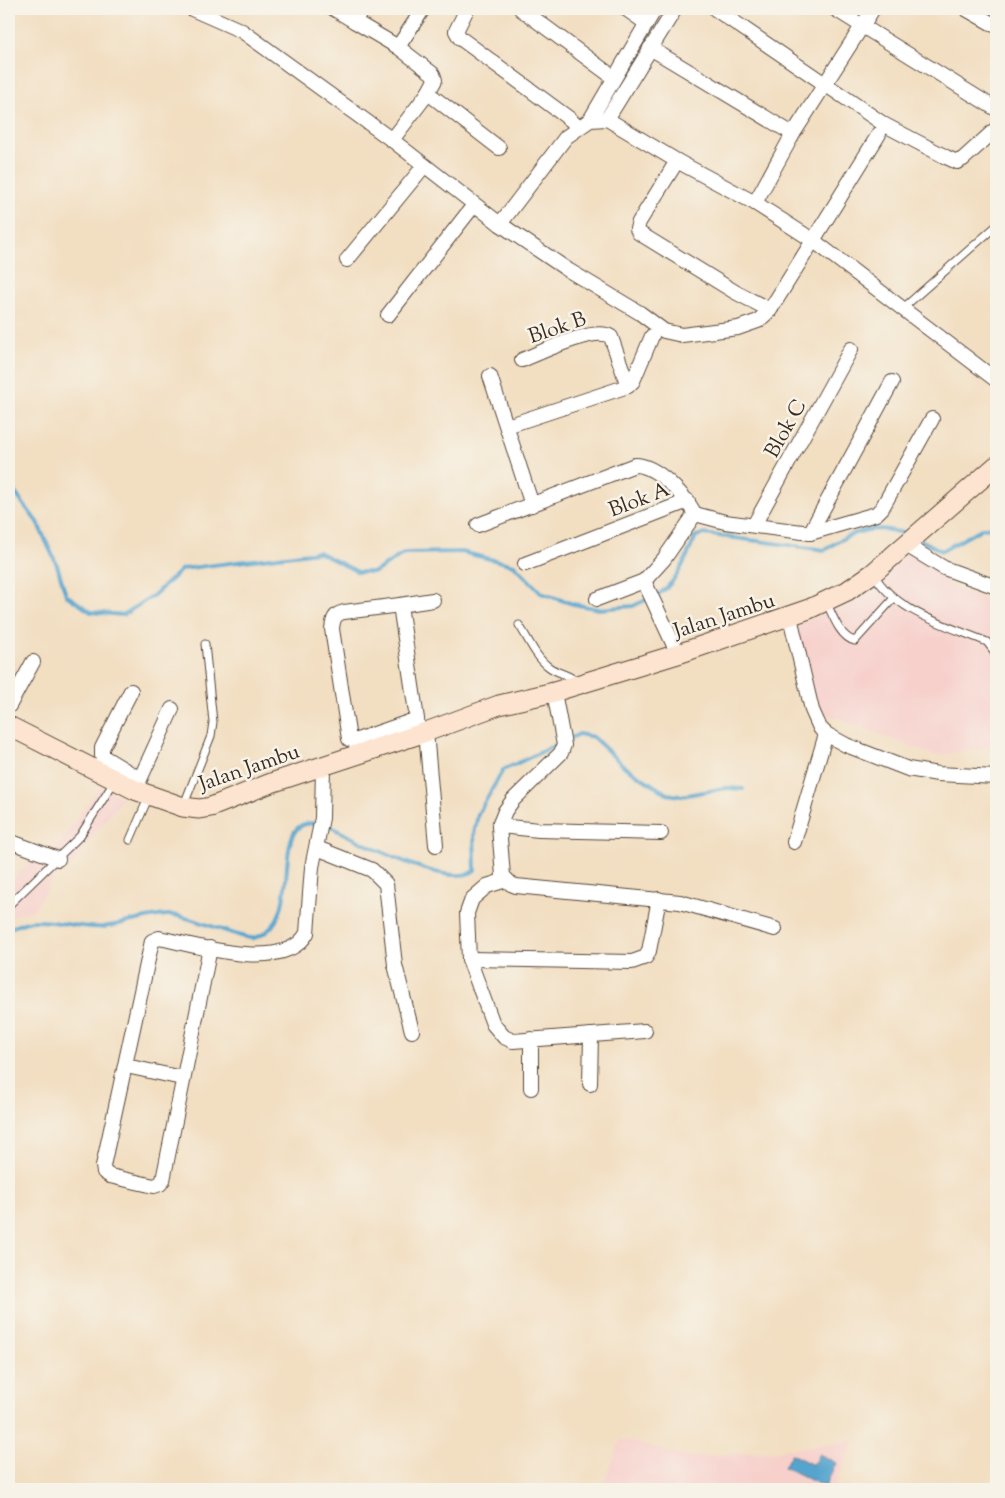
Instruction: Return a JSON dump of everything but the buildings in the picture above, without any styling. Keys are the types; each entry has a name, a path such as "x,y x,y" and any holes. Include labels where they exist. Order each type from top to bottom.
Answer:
{"street":[{"path":"196,9 250,36 392,140 500,224 568,270 672,334 694,334 738,328 758,321 770,310 880,134"},
{"path":"334,9 358,15 433,74 435,80 428,93 392,140"},
{"path":"398,47 423,9"},
{"path":"467,9 456,31 460,38 571,120 577,127"},
{"path":"521,9 613,77"},
{"path":"626,9 646,23"},
{"path":"590,120 613,77 655,9"},
{"path":"607,119 675,9"},
{"path":"715,9 885,125 957,162 963,159 996,129"},
{"path":"835,9 864,25 996,108"},
{"path":"755,203 793,134 874,9"},
{"path":"966,9 996,26"},
{"path":"650,48 793,134"},
{"path":"428,93 499,148"},
{"path":"500,224 554,150 577,127 590,120 607,119 677,161 755,203 814,241 996,381"},
{"path":"677,161 639,222 638,229 640,233 735,292 770,310"},
{"path":"347,260 424,166"},
{"path":"388,315 474,205"},
{"name":"Blok B","path":"522,360 590,334 608,334 611,337 628,386"},
{"path":"507,426 628,386 652,336"},
{"name":"Blok C","path":"754,526 851,349"},
{"path":"490,376 532,505"},
{"path":"810,533 892,382"},
{"path":"688,501 695,514 725,522 810,533 876,514 882,508 932,419"},
{"name":"Blok A","path":"478,525 635,465 642,465 650,469 679,490 688,501 525,564"},
{"name":"Jalan Jambu","path":"9,726 115,781 141,788 183,807 199,809 211,806 323,766 420,728 554,692 790,617 847,591 873,573 996,466"},
{"path":"598,599 646,586 695,514"},
{"path":"912,540 944,568 996,587"},
{"path":"646,586 678,654"},
{"path":"420,728 354,741 348,739 332,629 334,618 340,613 433,600"},
{"path":"400,605 420,728 436,845"},
{"path":"790,617 812,710 820,728 826,734 846,745 908,770 938,774 996,777"},
{"path":"9,706 33,662"},
{"path":"131,691 102,748 102,756 141,788 172,710"},
{"path":"554,692 564,745 558,758 513,800 505,811 499,826 502,871 506,880 516,886 680,902 775,929"},
{"path":"794,842 826,734"},
{"path":"210,948 160,1184 154,1186 110,1176 104,1172 103,1166 152,941 159,938 210,948 265,955 287,949 303,940 307,933 312,867 322,818 323,766"},
{"path":"499,826 538,830 661,834"},
{"path":"9,841 58,859"},
{"path":"318,841 372,870 386,884 395,965 412,1031"},
{"path":"506,880 487,886 472,899 467,913 469,959 493,1024 504,1037 513,1041 645,1032"},
{"path":"469,959 632,962 641,960 646,957 649,951 659,899"},
{"path":"590,1084 591,1035"},
{"path":"531,1039 531,1088"},
{"path":"126,1066 182,1078"}],"lane":[{"path":"902,309 996,226"},
{"path":"873,573 880,586 904,607 987,642 996,654"},
{"path":"826,601 844,635 849,640 855,641 893,599"},
{"path":"519,625 538,656 548,666 559,673 571,675 580,684"},
{"path":"183,807 211,736 213,722 205,644"},
{"path":"9,905 80,836 115,781"},
{"path":"130,840 141,788"}],"shaded area":[{"path":"911,551 949,572 948,585 996,602 996,746 936,756 816,710 797,626 860,596"},
{"path":"100,786 123,798 71,865 64,863 33,910 9,916 9,883 47,846 56,848"},
{"path":"621,1439 689,1457 770,1452 854,1440 834,1489 601,1489"}],"water":[{"path":"791,1454 813,1465 819,1454 836,1463 825,1487 784,1467"}],"waterway":[{"path":"9,485 37,522 57,565 66,595 91,612 123,615 154,595 182,569 318,552 358,572 375,572 404,553 462,552 514,565 541,593 573,604 599,609 633,606 648,599"},
{"path":"919,539 942,551 983,528 996,527"},
{"path":"655,596 675,578 696,536 704,534 825,550 835,543 865,530 886,529 908,535"},
{"path":"567,740 579,734 593,737 625,767 667,794 681,796 726,788 743,789"},
{"path":"324,826 333,828 405,862 446,874 463,875 475,870 474,834 478,814 503,770 560,743"},
{"path":"9,928 34,921 103,927 155,916 170,915 190,919 240,936 254,938 271,928 280,912 285,892 289,851 293,835 301,825 317,824"}]}
